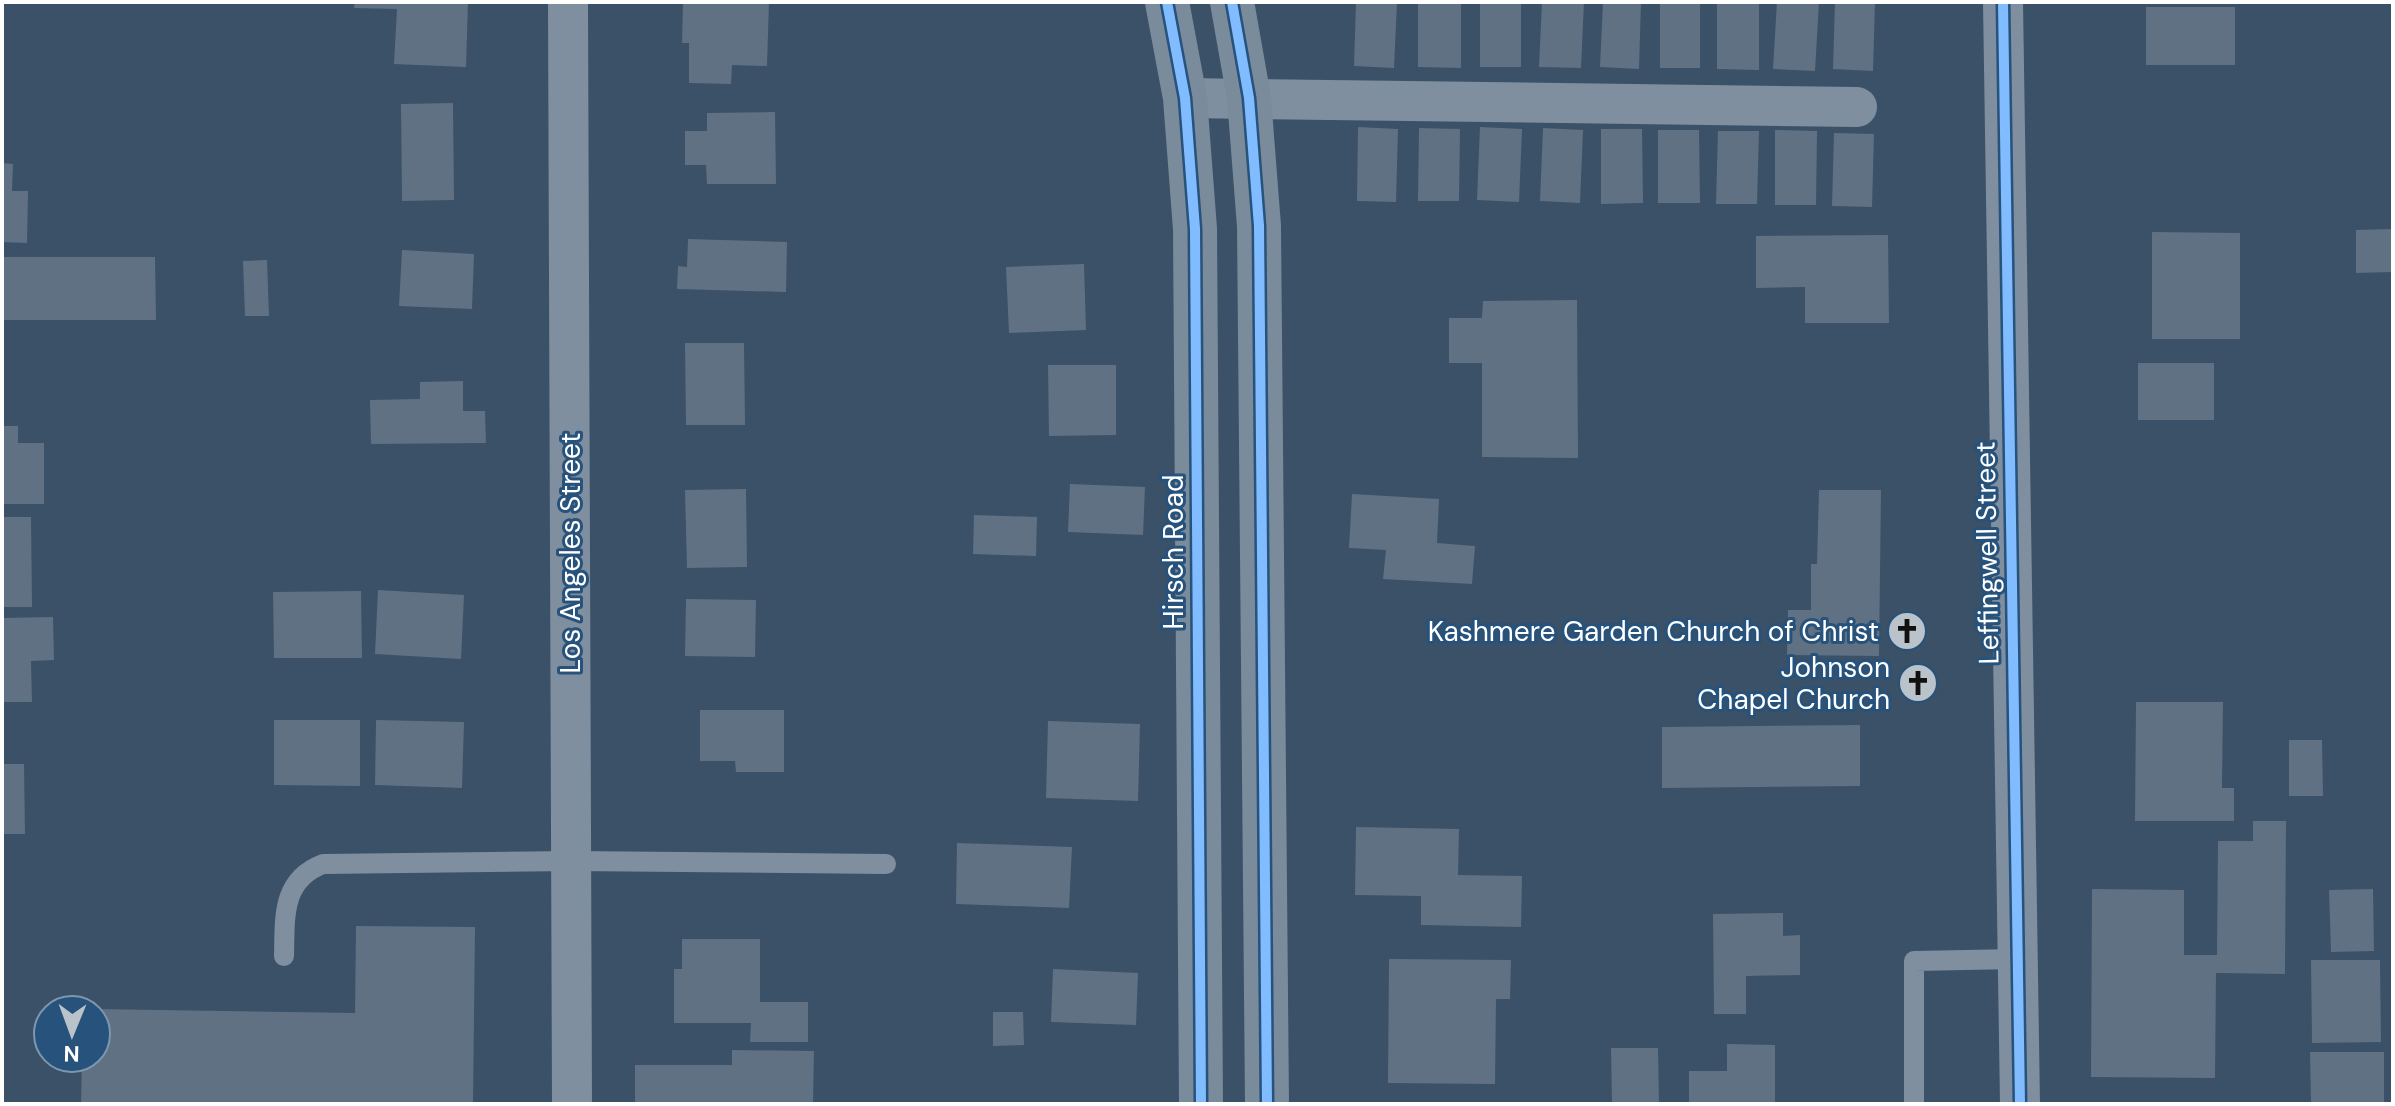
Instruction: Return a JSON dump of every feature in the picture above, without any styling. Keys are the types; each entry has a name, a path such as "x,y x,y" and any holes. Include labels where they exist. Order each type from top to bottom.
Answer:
{"main road":[{"name":"Hirsch Road","path":"1167,2 1185,98 1195,229 1201,1104"},
{"path":"1232,2 1249,98 1259,226 1267,1104"}],"street":[{"name":"Los Angeles Street","path":"568,2 572,1104"},
{"name":"Leffingwell Street","path":"2003,2 2020,1104"},
{"path":"1185,98 1857,107"}],"lane":[{"path":"284,956 285,917 294,886 306,871 323,864 571,861 886,864"},
{"path":"1914,1104 1914,961 2017,959"}],"building":[{"path":"355,2 468,2 466,67 394,64 397,9 354,8"},
{"path":"683,2 769,2 767,66 732,65 731,84 689,83 689,43 682,43"},
{"path":"1356,2 1397,2 1394,68 1354,66"},
{"path":"1418,2 1461,2 1461,68 1418,67"},
{"path":"1480,2 1521,2 1521,67 1480,67"},
{"path":"1542,2 1584,2 1581,68 1539,67"},
{"path":"1603,2 1641,2 1639,69 1600,67"},
{"path":"1660,2 1700,2 1700,68 1660,68"},
{"path":"1717,2 1759,2 1759,70 1717,69"},
{"path":"1777,2 1819,2 1815,71 1773,69"},
{"path":"1835,2 1875,2 1873,71 1833,69"},
{"path":"2146,7 2235,7 2235,65 2146,65"},
{"path":"453,103 454,200 402,201 401,104"},
{"path":"775,112 776,184 707,184 706,165 685,165 685,131 707,131 707,113"},
{"path":"1358,127 1398,129 1396,202 1357,201"},
{"path":"1480,127 1522,129 1519,202 1477,200"},
{"path":"1419,128 1460,129 1459,201 1418,201"},
{"path":"1543,128 1583,130 1580,203 1540,201"},
{"path":"1601,129 1642,129 1643,203 1601,204"},
{"path":"1658,130 1699,130 1700,203 1658,203"},
{"path":"1775,130 1817,131 1816,205 1775,205"},
{"path":"1718,131 1759,131 1757,204 1716,204"},
{"path":"1834,133 1874,134 1872,207 1832,206"},
{"path":"2,163 13,164 12,191 28,191 27,243 2,242"},
{"path":"2393,229 2393,272 2356,273 2356,230"},
{"path":"2152,232 2240,233 2240,339 2152,339"},
{"path":"1888,235 1889,323 1805,323 1805,287 1756,288 1756,236"},
{"path":"688,239 787,242 786,292 677,289 678,266 687,267"},
{"path":"402,250 474,254 472,309 399,306"},
{"path":"2,257 155,257 156,320 2,320"},
{"path":"267,260 269,316 245,316 243,261"},
{"path":"1084,264 1086,330 1009,333 1006,267"},
{"path":"1577,300 1578,458 1482,457 1482,363 1449,363 1449,318 1482,318 1483,301"},
{"path":"685,343 744,343 745,425 686,425"},
{"path":"2138,363 2214,363 2214,420 2138,420"},
{"path":"1048,365 1116,365 1116,435 1049,436"},
{"path":"463,381 463,411 485,411 486,443 371,444 370,400 420,399 420,382"},
{"path":"2,426 18,426 18,443 44,443 44,504 2,504"},
{"path":"1070,484 1145,487 1143,535 1068,532"},
{"path":"746,489 747,567 687,568 685,490"},
{"path":"1819,490 1881,490 1879,656 1787,655 1788,610 1811,610 1811,564 1817,564"},
{"path":"1352,494 1439,499 1437,543 1475,546 1472,584 1383,579 1386,550 1349,548"},
{"path":"974,515 1037,517 1036,556 973,554"},
{"path":"2,517 31,517 32,607 2,607"},
{"path":"378,590 464,595 461,659 375,654"},
{"path":"361,591 362,658 274,658 273,592"},
{"path":"686,599 756,600 755,657 685,656"},
{"path":"53,617 54,660 31,661 32,702 2,702 2,618"},
{"path":"2136,702 2223,702 2222,788 2234,788 2234,821 2135,821"},
{"path":"700,710 784,710 784,772 736,772 735,761 700,761"},
{"path":"274,720 360,720 360,786 274,785"},
{"path":"376,720 464,722 462,788 375,785"},
{"path":"1048,721 1140,724 1138,801 1046,798"},
{"path":"1860,725 1860,786 1662,788 1662,727"},
{"path":"2289,740 2322,740 2323,796 2289,796"},
{"path":"2,764 24,764 25,834 2,834"},
{"path":"2253,821 2286,821 2285,974 2216,973 2215,1078 2091,1077 2092,889 2184,890 2184,955 2217,955 2218,841 2253,841"},
{"path":"1356,827 1459,829 1458,875 1522,876 1521,927 1421,925 1421,896 1355,895"},
{"path":"957,843 1072,847 1069,908 956,904"},
{"path":"2373,889 2374,951 2331,952 2329,890"},
{"path":"1783,913 1783,936 1800,935 1800,975 1746,976 1746,1014 1714,1014 1713,914"},
{"path":"356,926 475,927 473,1104 81,1104 82,1074 112,1074 112,1009 355,1013"},
{"path":"682,939 760,939 760,1002 808,1002 808,1042 750,1042 751,1023 674,1023 674,969 682,969"},
{"path":"1389,959 1511,960 1510,999 1496,999 1495,1084 1388,1083"},
{"path":"2311,960 2380,960 2381,1042 2312,1043"},
{"path":"1053,969 1138,973 1136,1025 1051,1022"},
{"path":"993,1012 1023,1012 1024,1045 993,1046"},
{"path":"1727,1044 1775,1045 1775,1104 1689,1104 1689,1071 1727,1071"},
{"path":"1611,1048 1658,1048 1659,1104 1612,1104"},
{"path":"732,1050 814,1051 813,1104 635,1104 635,1065 732,1065"},
{"path":"2310,1052 2384,1052 2384,1104 2311,1104"}],"cycle path":[{"path":"1167,2 1185,98 1195,229 1201,1104"},
{"path":"1232,2 1249,98 1259,226 1267,1104"},
{"path":"2003,2 2020,1104"}],"place":[{"name":"Kashmere Garden Church of Christ","path":"1907,631"},
{"name":"Johnson Chapel Church","path":"1918,683"}]}
